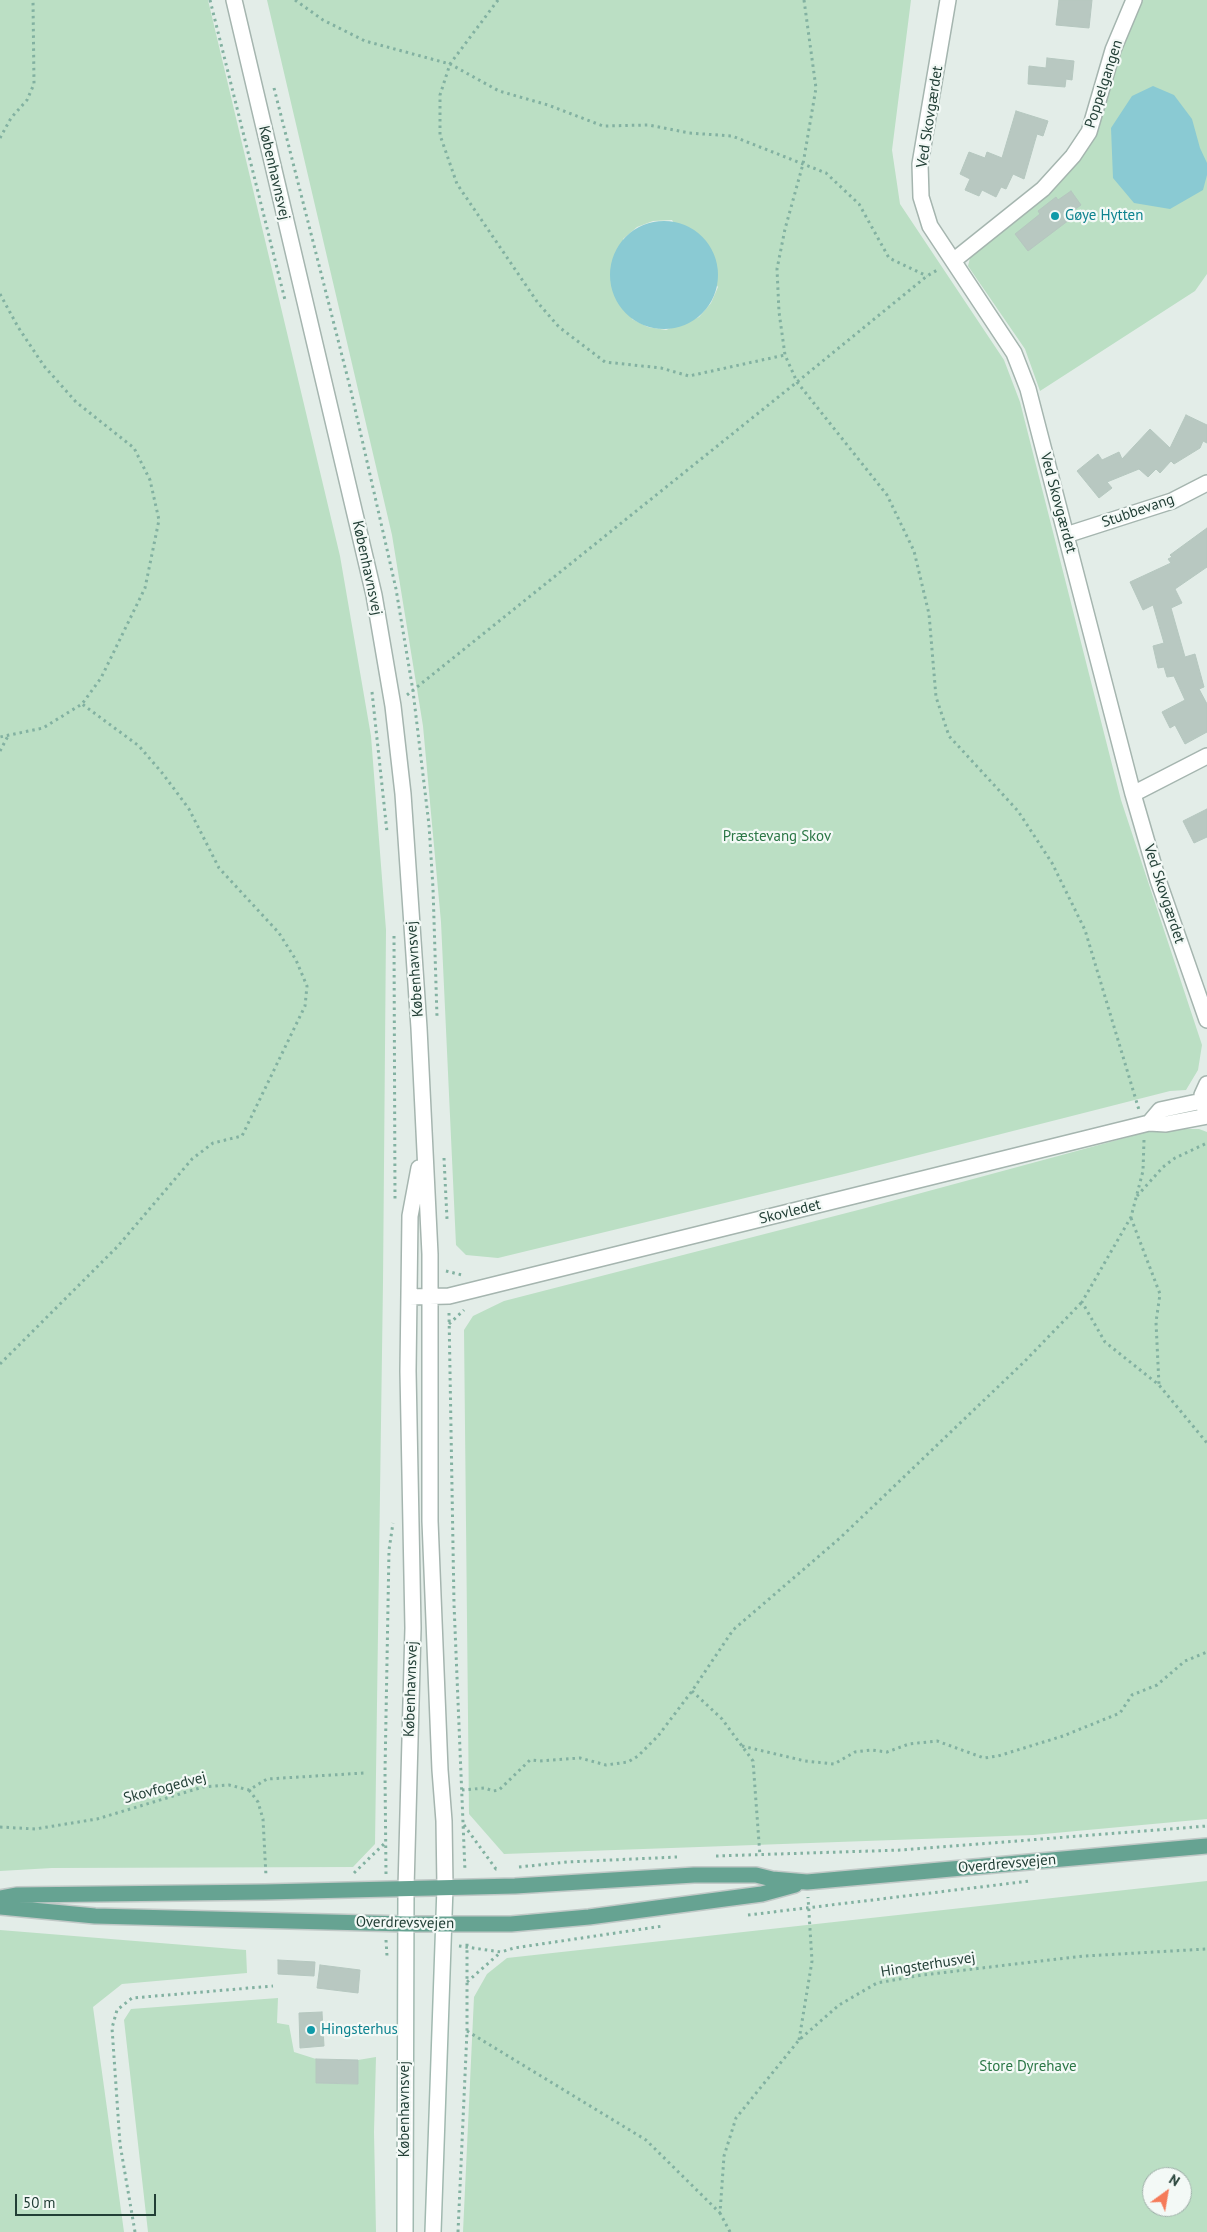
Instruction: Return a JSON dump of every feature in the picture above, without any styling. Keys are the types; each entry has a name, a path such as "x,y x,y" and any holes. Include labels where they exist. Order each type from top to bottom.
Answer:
{"main road":[{"name":"Overdrevsvejen","path":"0,1907 95,1916 386,1924 511,1924 589,1917 762,1894 807,1882 1207,1846"},
{"name":"Overdrevsvejen","path":"0,1898 17,1895 46,1894 265,1892 516,1886 593,1879 694,1875 756,1875 772,1879 807,1882"}],"street":[{"name":"Københavnsvej","path":"234,0 374,595 393,706 403,794 416,986 430,1254 430,1521 440,1770 444,1821 445,1924 433,2232"},
{"name":"Ved Skovgærdet","path":"948,0 921,172 921,197 930,226 1014,353 1028,389 1132,794 1158,880 1207,1020"},
{"name":"Poppelgangen","path":"952,261 1043,189 1073,156 1089,132 1113,50 1134,0"},
{"name":"Stubbevang","path":"1066,535 1172,501 1207,483"},
{"path":"1132,794 1207,756"},
{"path":"1205,1111 1203,1090 1207,1084"},
{"name":"Skovledet","path":"409,1297 449,1296 1146,1124 1166,1124 1205,1111"},
{"name":"Københavnsvej","path":"405,2232 406,1888 413,1628 408,1372 410,1216 424,1147"}],"path":[{"path":"0,138 11,118 27,100 34,84 33,0"},
{"path":"210,0 287,306"},
{"path":"295,0 323,20 366,41 450,64 499,91 548,105 603,126 649,125 689,133 732,136 826,173 859,204 889,258 927,276"},
{"path":"498,0 450,64 440,95 440,135 457,184 538,302 559,327 605,362 661,368 689,376 785,355"},
{"path":"462,1790 485,1788 493,1791 499,1790 530,1760 540,1762 580,1758 606,1765 628,1762 638,1756 658,1736 692,1691 733,1630 840,1538 1024,1361 1082,1302 1131,1217 1143,1171 1146,1124 1085,930 1052,863 1018,811 949,736 936,697 930,614 914,551 887,495 798,382 785,355 779,312 777,269 785,229 803,164 816,88 804,0"},
{"path":"393,706 798,382 927,276 952,261"},
{"path":"0,294 18,327 44,366 76,402 134,448 150,480 159,520 145,588 101,678 82,704 44,728 0,737"},
{"path":"372,691 387,836"},
{"path":"0,1364 118,1246 192,1159 213,1143 242,1136 305,1006 307,986 296,960 279,933 219,868 189,809 139,746 82,704"},
{"path":"0,751 8,736"},
{"path":"394,935 395,1202"},
{"path":"1137,1196 1163,1167 1175,1158 1207,1143"},
{"path":"1131,1217 1160,1294 1156,1322 1159,1386"},
{"path":"1082,1302 1105,1342 1159,1386 1207,1443"},
{"path":"386,1888 389,1550 394,1514"},
{"path":"742,1746 805,1761 834,1764 856,1752 871,1750 887,1752 909,1744 937,1741 984,1758 998,1756 1063,1736 1120,1713 1132,1695 1156,1685 1185,1661 1207,1652"},
{"path":"692,1691 722,1719 753,1761 761,1855"},
{"path":"265,1892 263,1819 258,1802 249,1790 267,1779 364,1773"},
{"name":"Skovfogedvej","path":"0,1827 35,1829 97,1819 203,1787 229,1785 249,1790"},
{"path":"463,1824 496,1868 503,1868"},
{"path":"711,1856 902,1850 1207,1826"},
{"path":"354,1873 385,1842"},
{"path":"510,1868 567,1862 683,1857"},
{"path":"742,1916 1033,1880"},
{"path":"799,2040 812,1961 807,1882"},
{"path":"386,1924 387,1958"},
{"path":"458,2232 467,2031 467,1982 501,1952 514,1948 665,1926"},
{"path":"467,1946 501,1952"},
{"name":"Hingsterhusvej","path":"720,2213 724,2156 736,2118 799,2040 839,2006 877,1983 922,1975 1084,1956 1207,1949"},
{"path":"135,2232 120,2144 112,2028 117,2010 132,1998 273,1986"},
{"path":"467,2031 646,2140 720,2213 730,2232"}],"green space":[{"path":"0,0 208,0 340,556 371,736 386,930 375,1844 353,1867 52,1868 0,1871"},
{"name":"Præstevang Skov","path":"267,0 911,0 892,150 900,204 1004,360 1020,402 1121,800 1202,1045 1198,1070 1186,1090 1170,1091 844,1174 498,1258 466,1255 456,1245 441,922 423,726 392,535","holes":["672,220 718,287 711,303 699,317 666,330 648,327 632,319 623,239 637,227 653,221"]},
{"path":"1143,0 1207,0 1207,274 1195,291 1040,391 1025,349 968,266 971,254 1077,163 1090,139 1122,49"},
{"path":"1158,1129 1199,1129 1207,1132 1207,1819 1033,1835 504,1854 469,1814 464,1330 473,1316 504,1301 862,1209"},
{"name":"Store Dyrehave","path":"1207,1881 1207,2232 463,2232 474,1997 487,1974 507,1958"},
{"path":"0,1930 246,1950 247,1973 122,1984 93,2007 124,2232 0,2232"},
{"path":"278,1998 277,2023 289,2025 294,2052 316,2059 316,2083 358,2084 358,2060 376,2057 374,2132 376,2232 148,2232 124,2020 131,2009"}],"water":[{"path":"1153,86 1174,95 1192,119 1200,148 1207,163 1207,175 1203,190 1170,209 1134,203 1113,178 1111,128 1132,96"},
{"path":"664,221 685,225 702,237 714,254 718,275 714,296 702,313 685,325 664,329 643,325 626,313 614,296 610,275 614,254 626,237 643,225"}],"building":[{"path":"1059,0 1092,0 1089,28 1056,25"},
{"path":"1047,58 1074,61 1072,80 1066,79 1065,87 1028,84 1029,66 1046,68"},
{"path":"1016,111 1048,121 1043,136 1037,134 1024,179 1013,174 1006,189 1001,187 996,197 982,190 979,196 965,190 970,179 960,174 969,152 985,158 987,152 1002,158"},
{"name":"Gøye Hytten","path":"1071,191 1081,205 1070,213 1073,217 1028,251 1015,234 1040,214 1038,211 1056,197 1058,200"},
{"path":"1186,415 1207,425 1207,443 1203,441 1200,448 1174,464 1171,461 1160,473 1156,469 1148,477 1139,469 1107,482 1112,488 1099,498 1077,471 1098,454 1102,460 1119,452 1122,459 1150,429 1170,448"},
{"path":"1207,528 1207,567 1175,589 1182,603 1171,608 1185,657 1195,654 1204,687 1199,689 1207,704 1207,732 1185,744 1175,725 1170,728 1162,712 1185,700 1174,676 1167,677 1164,667 1158,668 1153,646 1164,643 1153,605 1143,610 1130,582 1171,563 1168,559 1172,557 1170,555"},
{"path":"1207,809 1207,837 1194,843 1183,821"},
{"path":"278,1960 315,1962 314,1976 278,1974"},
{"path":"320,1965 360,1970 358,1993 317,1988"},
{"name":"Hingsterhus","path":"322,2012 324,2046 300,2048 299,2013"},
{"path":"316,2059 358,2060 358,2084 316,2083"}],"place":[{"name":"Gøye Hytten","path":"1055,216"},
{"name":"Hingsterhus","path":"311,2030"}]}
